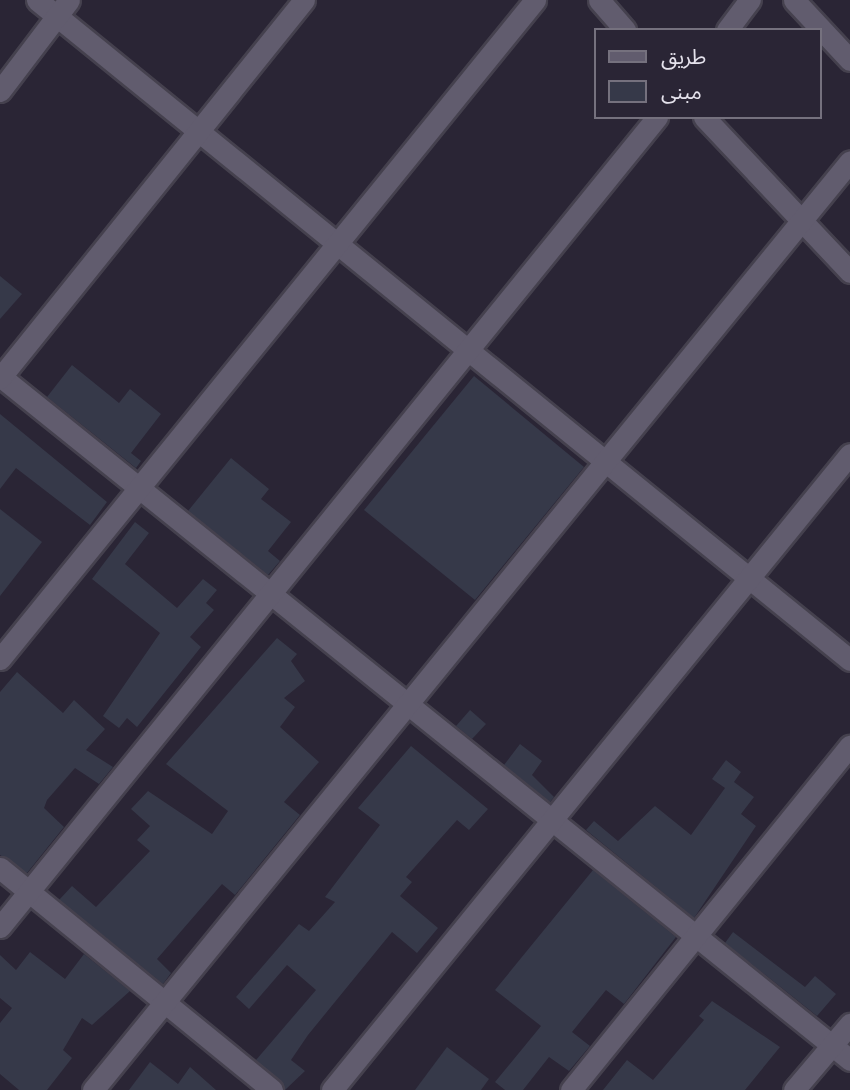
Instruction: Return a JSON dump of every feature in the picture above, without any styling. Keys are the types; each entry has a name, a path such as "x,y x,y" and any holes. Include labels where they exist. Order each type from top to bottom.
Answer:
{"street":[{"path":"37,0 63,8 200,129 335,242 608,458 850,660"},
{"path":"304,0 0,377 273,593 850,1060"},
{"path":"0,659 335,242 535,0"},
{"path":"599,0 623,28"},
{"path":"729,28 750,0"},
{"path":"794,0 820,28"},
{"path":"0,91 63,8"},
{"path":"822,30 850,60"},
{"path":"0,927 655,119"},
{"path":"706,119 850,272"},
{"path":"93,1090 410,706 850,161"},
{"path":"332,1090 850,454"},
{"path":"570,1090 698,939 850,746"},
{"path":"0,867 272,1090"},
{"path":"794,1090 850,1024"}],"building":[{"path":"0,276 22,294 0,319"},
{"path":"72,365 119,403 130,389 161,414 131,453 141,461 136,468 47,397"},
{"path":"474,376 584,467 475,600 364,510"},
{"path":"0,414 107,502 90,525 16,468 0,489"},
{"path":"231,458 269,489 261,499 291,522 268,551 280,561 268,575 188,511"},
{"path":"0,509 42,542 0,596"},
{"path":"135,522 149,533 125,564 177,608 203,579 217,590 206,603 214,610 190,637 201,647 137,727 127,718 119,728 103,716 160,633 92,579"},
{"path":"277,638 297,654 291,661 305,681 284,698 295,707 280,727 319,762 284,802 300,815 235,895 222,884 157,959 171,973 163,984 59,900 72,886 96,907 150,851 137,840 150,826 131,809 148,791 212,834 228,811 166,764"},
{"path":"17,672 63,713 74,700 105,729 86,750 113,767 99,784 75,768 47,800 44,808 64,827 27,873 0,855 0,692"},
{"path":"470,710 486,724 472,739 456,726"},
{"path":"520,744 542,761 532,775 554,797 550,802 504,765"},
{"path":"411,746 488,809 469,830 457,820 406,877 412,882 400,896 438,928 417,953 392,932 308,1035 291,1060 305,1071 285,1090 256,1060 316,990 287,965 249,1009 236,997 299,924 309,931 335,902 325,897 380,825 358,808"},
{"path":"726,760 741,772 734,782 754,797 741,814 756,826 694,918 586,830 594,821 618,841 655,806 691,835 725,788 712,779"},
{"path":"593,870 676,937 624,1004 606,990 572,1032 590,1046 569,1071 549,1057 523,1090 505,1090 495,1082 541,1026 495,990"},
{"path":"733,932 805,987 815,976 836,994 817,1016 725,943"},
{"path":"30,952 65,979 84,954 130,991 92,1025 82,1018 63,1050 72,1058 47,1090 19,1090 0,1074 0,1023 12,1008 0,998 0,955 16,970"},
{"path":"712,1001 780,1047 745,1090 603,1090 627,1060 653,1080 704,1020 699,1016"},
{"path":"447,1047 489,1079 481,1090 415,1090"},
{"path":"150,1062 178,1084 190,1067 216,1090 129,1090"}]}
